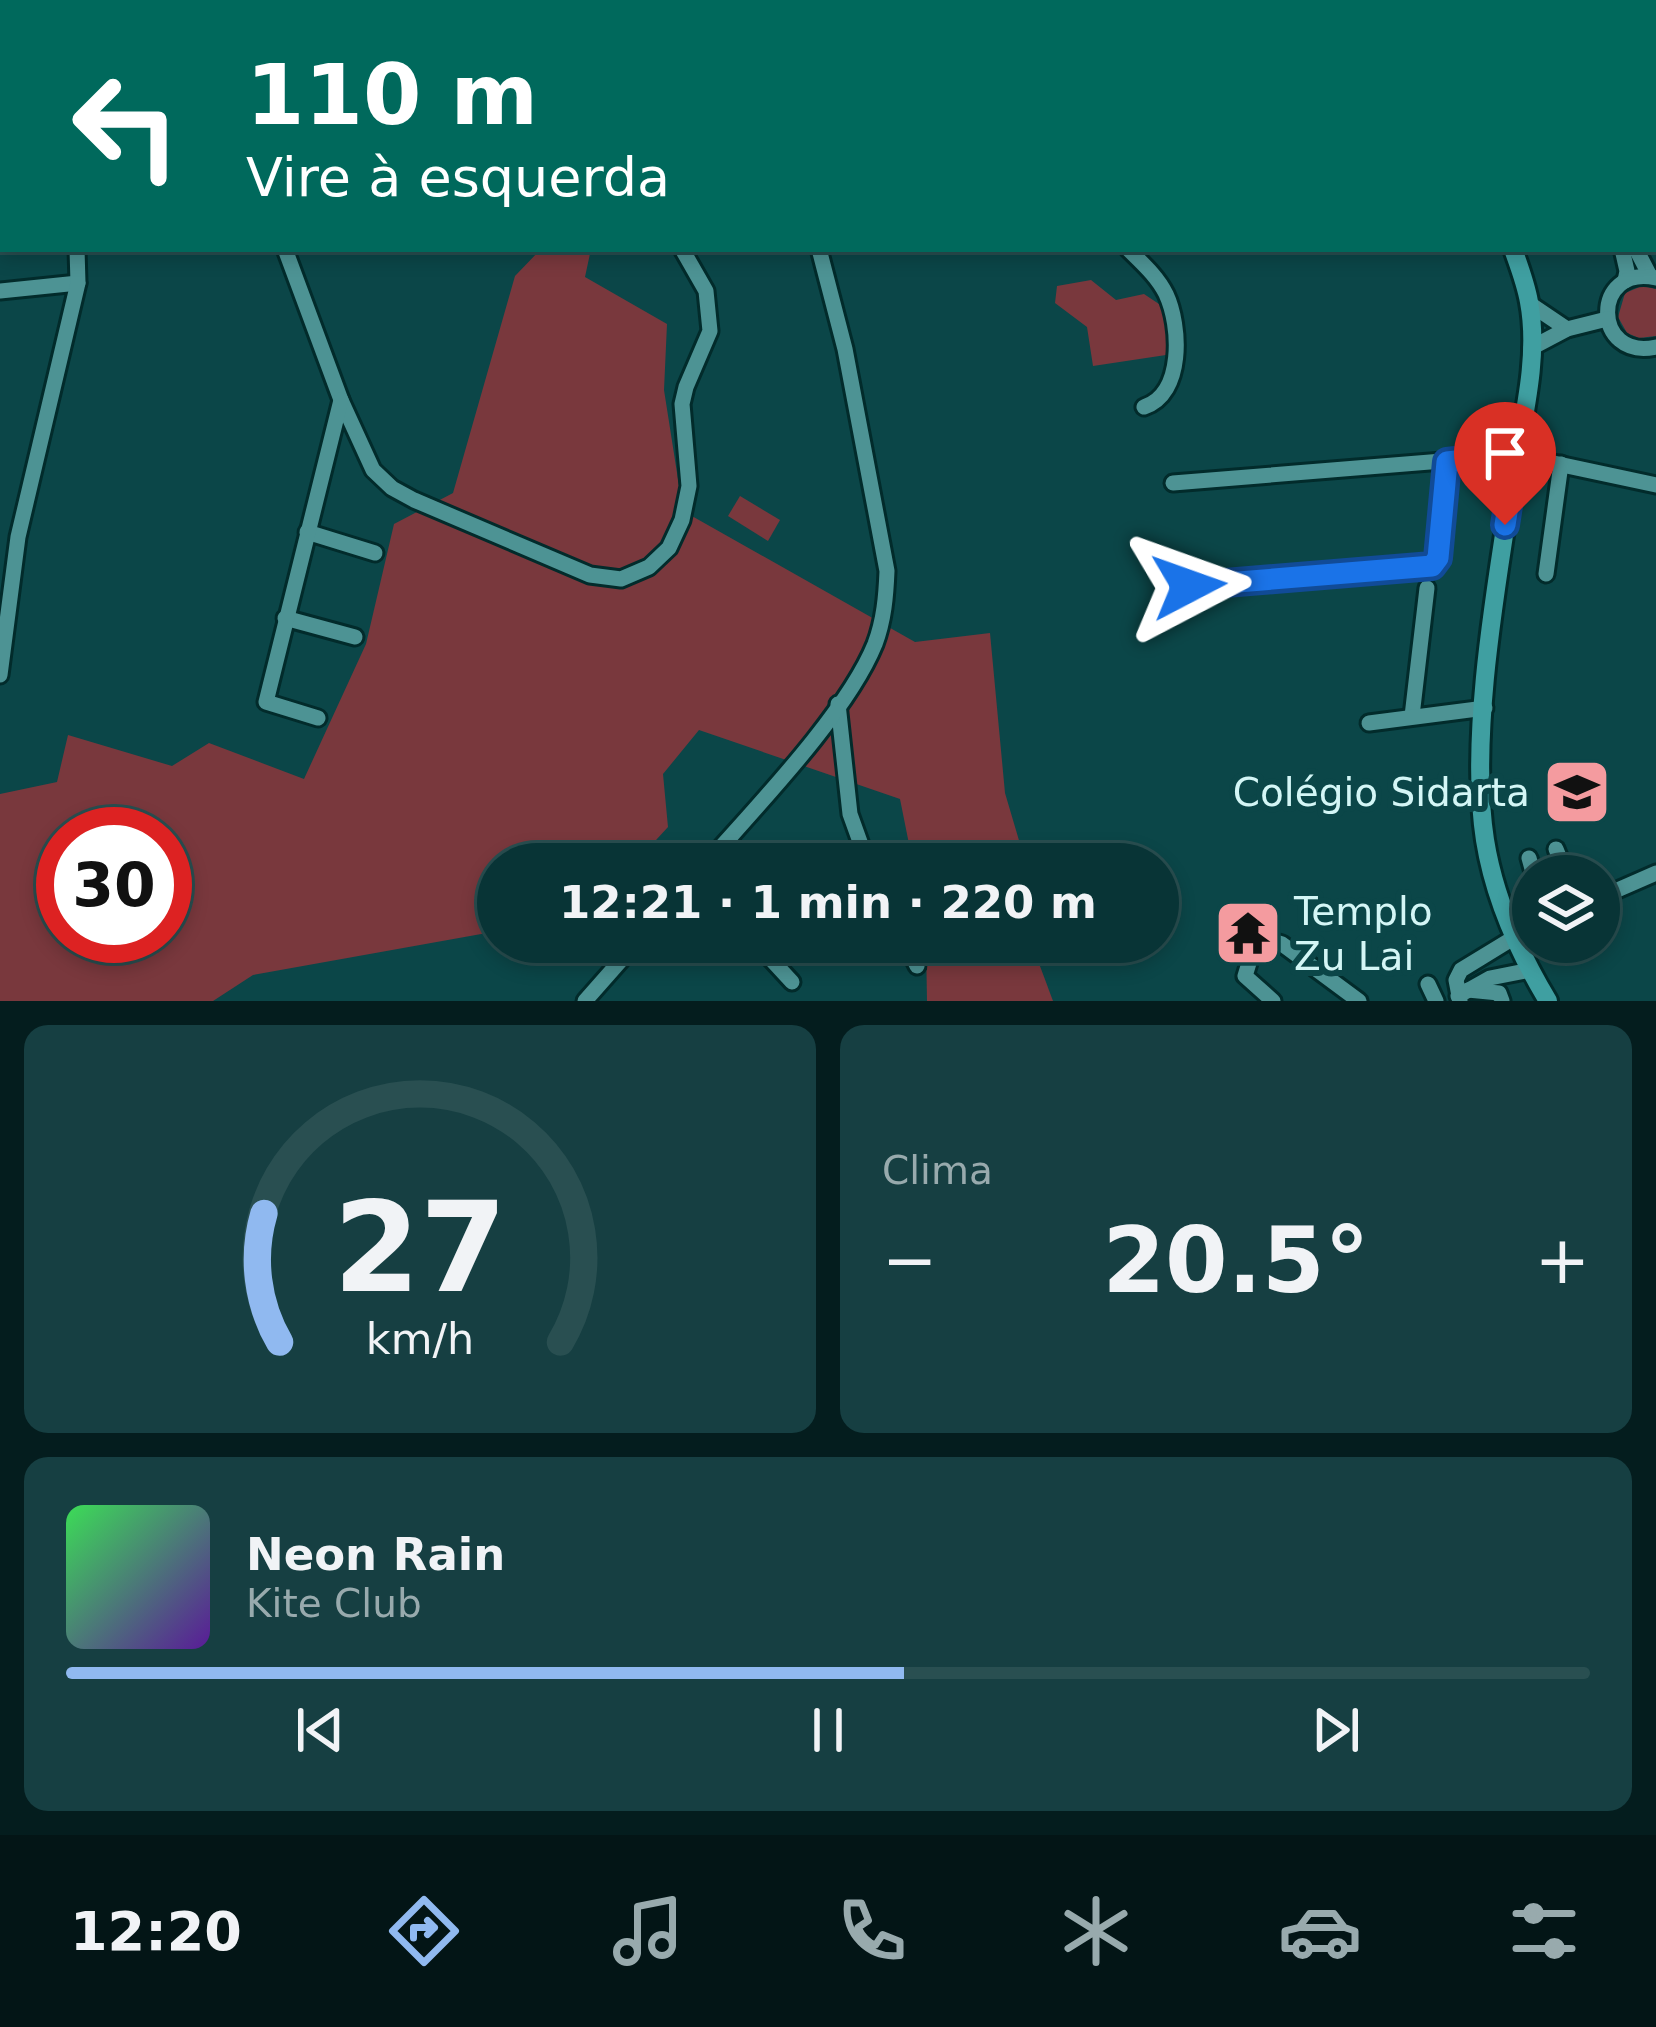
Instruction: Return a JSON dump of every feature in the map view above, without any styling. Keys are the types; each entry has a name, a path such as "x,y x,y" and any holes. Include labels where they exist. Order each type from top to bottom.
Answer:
{"main road":[{"path":"1512,927 1484,838 1479,783 1531,348 1530,304 1515,252"},
{"path":"1527,963 1548,1001"}],"street":[{"path":"0,675 18,537 67,342 78,283 77,252"},
{"path":"286,252 341,400 373,470 414,500 590,575 621,579 649,567 669,548 687,503 682,404 710,331 706,292 684,252"},
{"path":"723,843 838,704 874,646 885,606 887,571 845,349 820,252"},
{"path":"1132,252 1158,280 1175,326 1171,377 1159,400 1144,407"},
{"path":"1623,252 1625,281"},
{"path":"1653,277 1625,281 1612,293 1607,319 1621,341 1637,348 1656,347"},
{"path":"0,291 78,283"},
{"path":"1530,304 1567,328"},
{"path":"1531,348 1567,328 1607,319"},
{"path":"318,718 266,702 341,400"},
{"path":"1174,482 1516,454 1656,485"},
{"path":"1189,586 1432,566 1438,558 1447,462"},
{"path":"1546,574 1561,464"},
{"path":"307,532 375,553"},
{"path":"1412,716 1427,588"},
{"path":"285,618 355,637"},
{"path":"838,704 850,814 860,843"},
{"path":"1369,723 1485,708"},
{"path":"1556,849 1558,855"},
{"path":"1620,889 1656,873"},
{"path":"1462,995 1456,980 1461,970 1512,939"},
{"path":"1273,1001 1245,976 1253,950 1269,940 1282,944 1359,1001"},
{"path":"585,1001 618,963"},
{"path":"774,963 792,982"},
{"path":"915,963 917,967"},
{"path":"1462,995 1490,978 1530,970"},
{"path":"1428,984 1436,1001"},
{"path":"1462,995 1499,993 1502,1001"}],"shaded area":[{"path":"538,252 590,252 585,277 667,324 664,390 683,511 915,642 990,633 1005,793 1020,843 909,843 900,799 699,730 663,774 668,827 653,843 477,843 477,935 253,975 213,1001 0,1001 0,794 57,782 68,735 172,766 209,743 304,779 366,644 394,524 453,493 515,276"},
{"path":"1091,280 1116,300 1144,294 1165,308 1177,340 1166,355 1093,366 1087,327 1055,303 1057,286"},
{"path":"1642,286 1656,289 1656,336 1639,338 1627,333 1618,317 1625,293"},
{"path":"740,496 780,520 768,541 728,516"},
{"path":"926,963 1039,963 1053,1001 927,1001"}],"place":[{"name":"Colégio Sidarta","path":"1577,792"},
{"name":"Templo Zu Lai","path":"1248,933"}],"route":[{"path":"1189,586 1432,566 1438,558 1447,462 1516,454 1505,525"}]}
